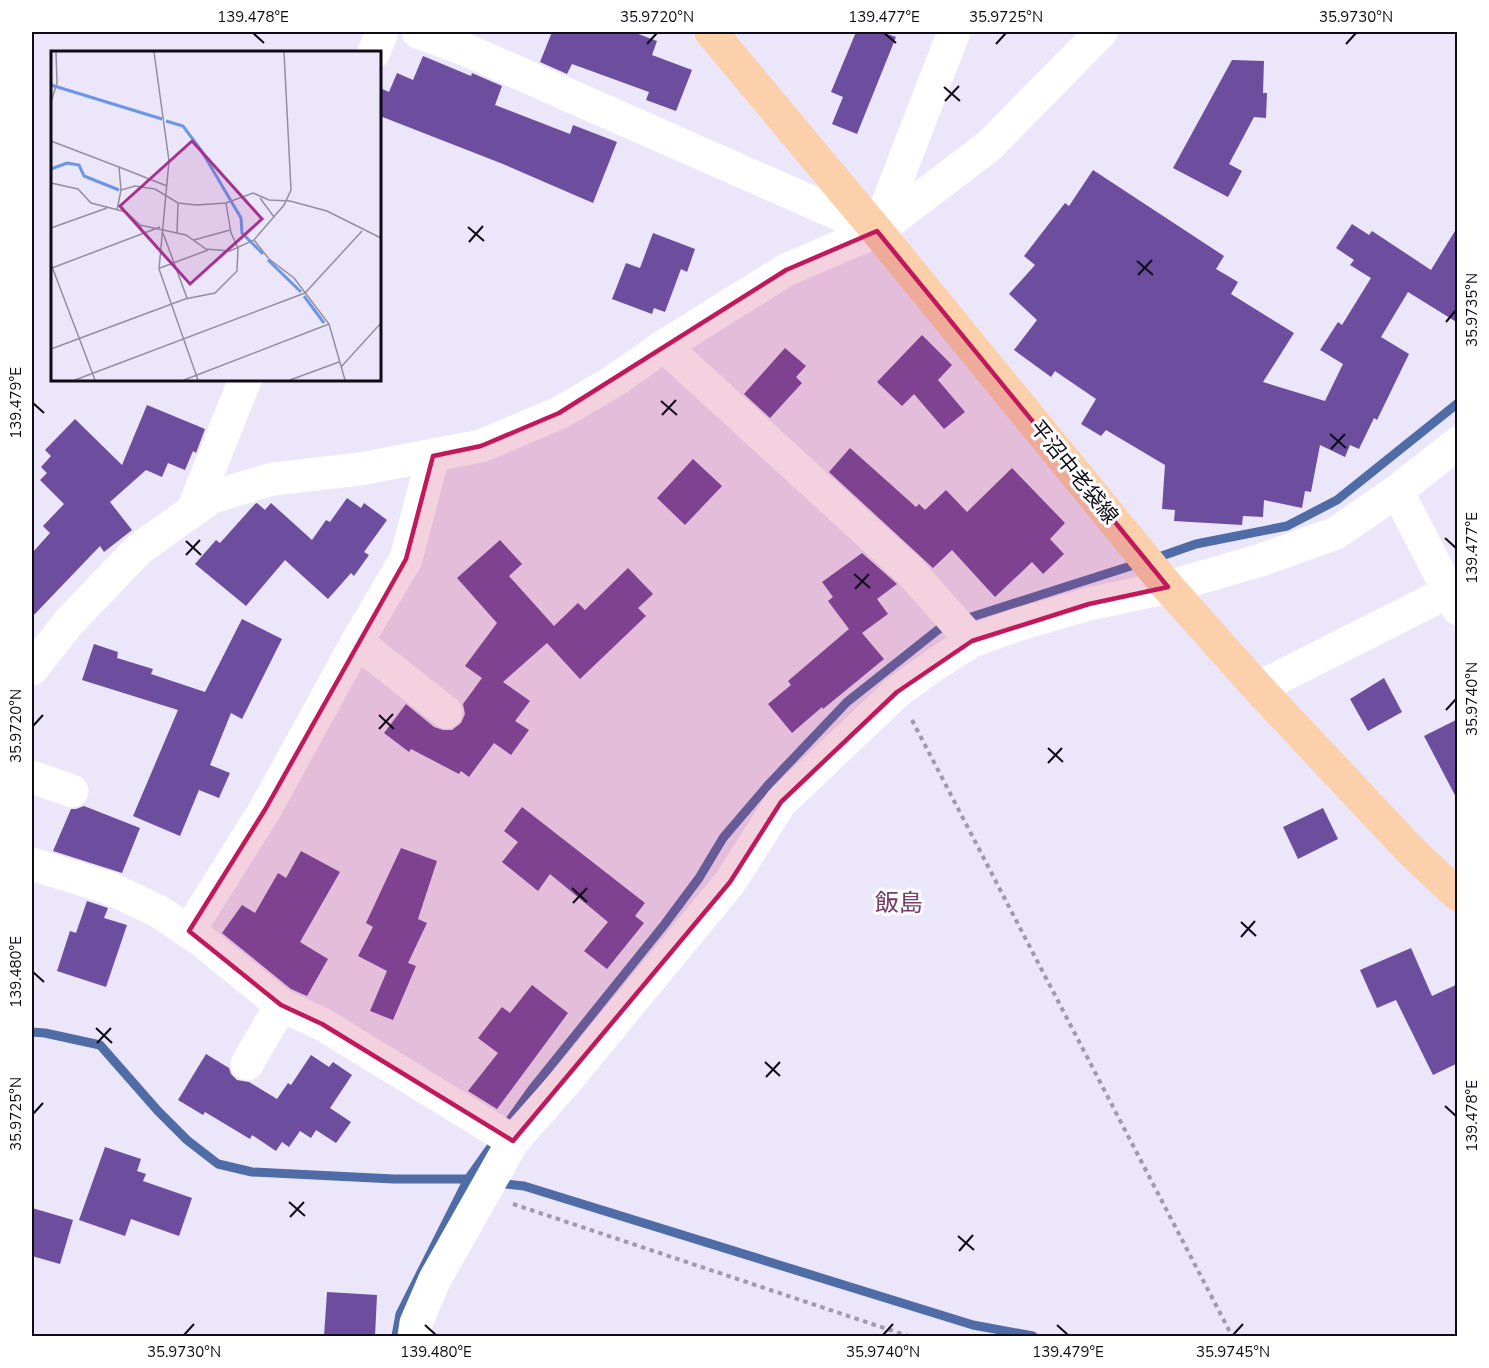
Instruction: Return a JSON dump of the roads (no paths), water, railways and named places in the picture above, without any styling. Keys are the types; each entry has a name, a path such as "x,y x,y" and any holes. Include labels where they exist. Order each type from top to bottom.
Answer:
{"main road":[{"name":"平沼中老袋線","path":"711,32 878,231 1168,587 1258,688 1413,853 1458,895"}],"street":[{"path":"374,51 382,32"},
{"path":"418,32 464,49 878,231"},
{"path":"878,231 954,32"},
{"path":"32,669 69,621 140,549 212,497 273,479 360,469 481,446 559,412 610,383 664,346 786,270 878,231 989,146 1101,32"},
{"path":"664,346 910,571 972,641"},
{"path":"193,510 244,381"},
{"path":"414,1336 416,1323 435,1279 513,1141 566,1081 730,882 781,802 897,692 972,641 1089,604 1168,587 1261,560 1336,533 1397,491 1458,443"},
{"path":"189,932 266,808 357,642 406,559 434,456"},
{"path":"1258,688 1455,596 1397,491"},
{"path":"357,642 446,712"},
{"path":"32,777 72,791"},
{"path":"32,864 109,888 158,911 189,932 281,1005 322,1024 513,1141"},
{"path":"247,1064 281,1005"}],"waterway":[{"path":"1153,559 1196,544 1287,526 1337,500 1458,403"},
{"path":"962,620 1140,563"},
{"path":"396,1336 400,1314 468,1179 532,1089 664,925 699,878 723,838 769,784 847,702 939,629 949,625"},
{"path":"32,1032 100,1045 158,1111 187,1140 218,1164 252,1172 394,1179 472,1179"},
{"path":"497,1183 524,1186 973,1325 1033,1336"}],"district":[{"name":"飯島","path":"899,903"}]}
